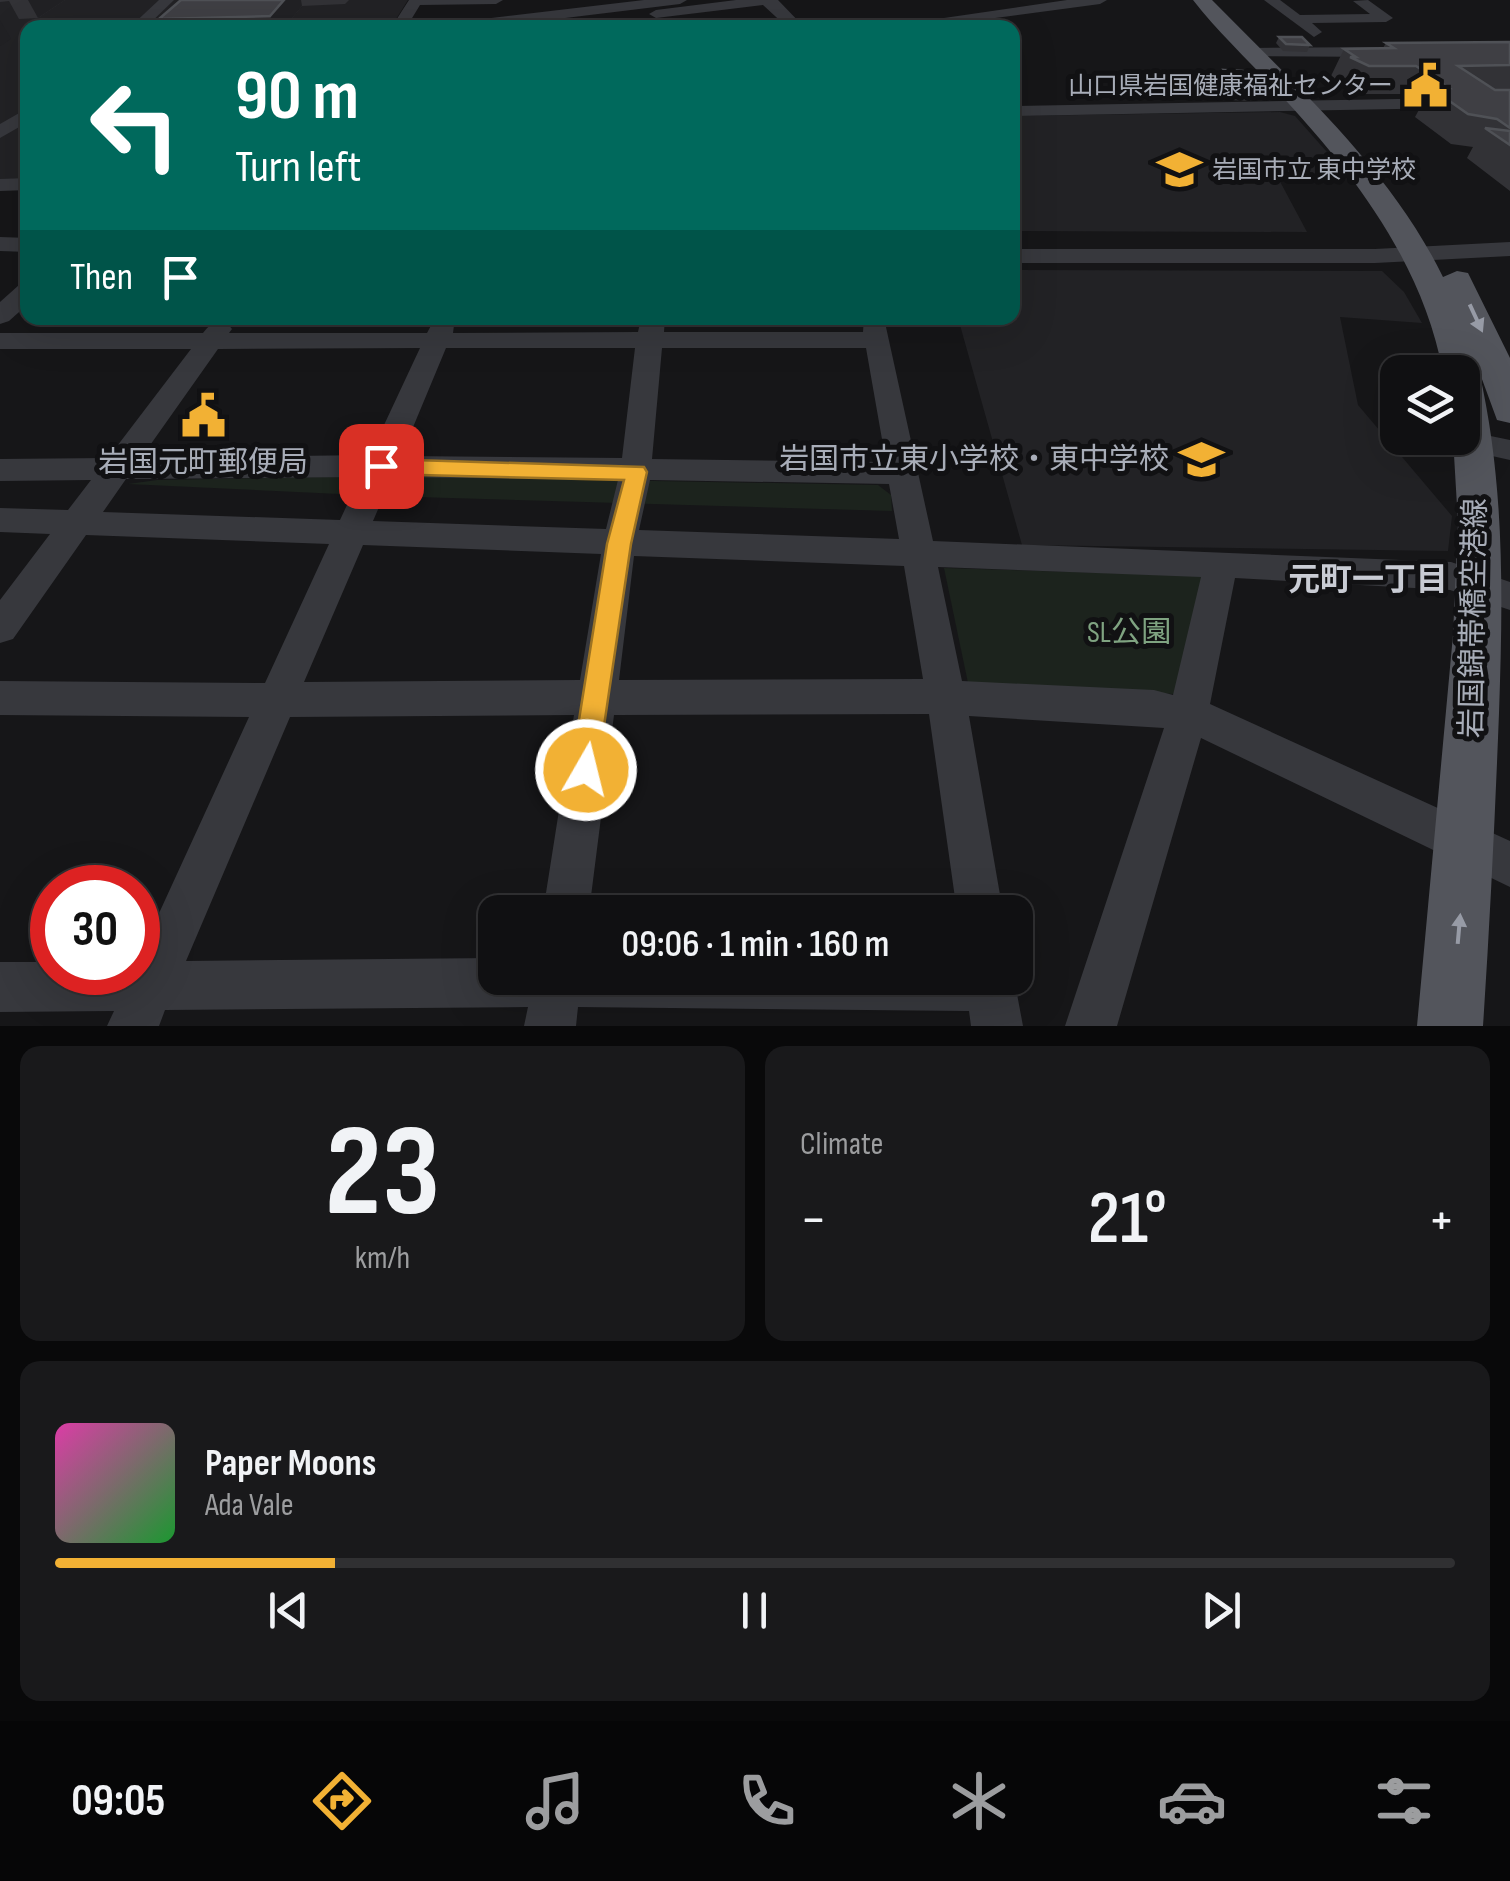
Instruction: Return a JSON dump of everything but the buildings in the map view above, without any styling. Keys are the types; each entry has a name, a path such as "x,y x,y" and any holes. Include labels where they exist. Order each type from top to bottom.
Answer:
{"main road":[{"name":"岩国錦帯橋空港線","path":"1202,0 1263,53"},
{"name":"岩国錦帯橋空港線","path":"1218,0 1311,106 1477,317 1510,411"},
{"name":"岩国錦帯橋空港線","path":"1427,251 1468,391 1493,447 1494,590 1450,1026"}],"street":[{"path":"145,20 167,0"},
{"path":"416,1 496,0"},
{"path":"502,20 680,0"},
{"path":"548,14 767,0 789,20"},
{"path":"1020,26 1084,0"},
{"path":"940,20 1100,0"},
{"path":"1271,0 1342,53"},
{"path":"1296,19 1386,18 1360,1"},
{"path":"1263,53 1401,52"},
{"path":"1020,111 1510,105"},
{"path":"1427,251 1457,236 1510,235"},
{"path":"1020,242 1363,244 1510,266"},
{"path":"1020,256 1375,256 1510,249"},
{"path":"0,316 20,297"},
{"path":"7,609 76,523 220,328"},
{"path":"0,342 220,328 875,329 946,696 977,895"},
{"path":"142,1006 442,328"},
{"path":"568,895 619,544 636,472 652,328"},
{"path":"0,470 381,466 900,473"},
{"path":"0,520 619,544 918,550 1220,564 1451,576 1494,590"},
{"path":"1092,1026 1188,716 1220,564"},
{"path":"0,698 946,696 1154,708 1213,724 1510,864"},
{"path":"0,987 142,1006 555,995 993,996"}],"shaded area":[{"path":"0,0 408,0 395,20 20,20 20,179 0,180"},
{"name":"岩国市立 東中学校","path":"1280,112 1295,116 1350,178 1276,174 1307,232 1020,231 1020,116"},
{"name":"岩国市立東小学校・東中学校","path":"1020,270 1382,271 1404,292 1422,323 1340,317 1358,405 1380,431 1380,455 1400,455 1452,516 1448,551 1022,545 960,325 1020,325"}],"green space":[{"path":"392,476 878,485 891,495 892,511 382,496 128,484 157,480"},
{"name":"SL公園","path":"944,568 1204,576 1174,694 968,683"}],"place":[{"name":"山口県岩国健康福祉センター","path":"1426,86"},
{"name":"岩国市立 東中学校","path":"1179,170"},
{"name":"岩国元町郵便局","path":"203,416"},
{"name":"岩国市立東小学校・東中学校","path":"1202,460"}],"district":[{"name":"元町一丁目","path":"1368,580"}],"route":[{"path":"381,466 636,472 619,544 586,770"}]}
